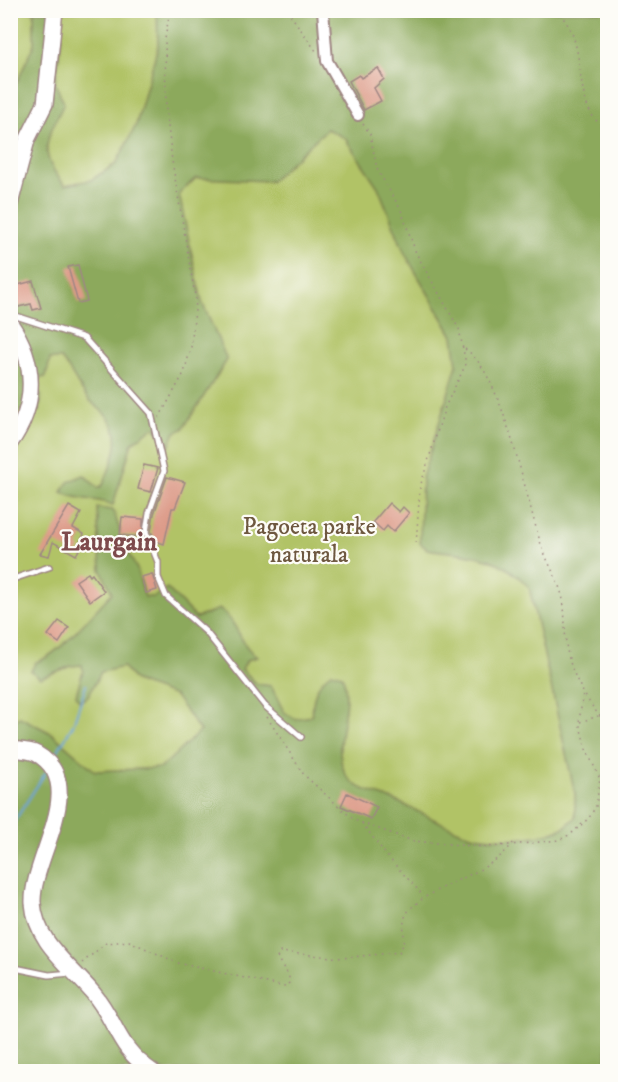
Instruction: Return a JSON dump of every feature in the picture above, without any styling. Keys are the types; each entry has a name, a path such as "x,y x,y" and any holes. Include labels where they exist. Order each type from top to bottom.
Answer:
{"main road":[{"path":"10,204 27,140 45,104 55,10"},
{"path":"10,323 26,351 31,373 31,395 26,414 10,443"},
{"path":"10,749 36,753 49,764 57,777 60,797 35,882 33,903 38,927 49,946 94,994 118,1038 133,1057 153,1071"}],"street":[{"path":"323,10 327,61 358,115"}],"lane":[{"path":"10,314 84,338 142,400 151,413 164,471 149,513 146,532 158,562 158,577 166,596 200,626 245,678 265,706 301,736"},
{"path":"10,580 49,567"},
{"path":"10,967 49,975 75,973"}],"path":[{"path":"154,427 184,373 196,301 166,108 165,39 170,10"},
{"path":"287,10 305,39 327,61"},
{"path":"555,10 571,25 581,68 586,107 595,120 608,130"},
{"path":"358,115 370,134 377,169 401,210 416,253 459,329 466,364 445,407 420,487 416,545"},
{"path":"463,348 475,355 488,376 500,407 520,468 540,542 558,582 563,600 567,651 582,694 597,716 608,725"},
{"path":"265,706 273,730 304,775 354,820 413,841 485,847 559,840 581,828 589,818 596,806 600,779 586,749 579,722 582,694"},
{"path":"579,722 597,716"},
{"path":"362,823 387,856 420,892 422,899"},
{"path":"75,973 80,964 106,943 129,941 178,963 285,987 289,976 277,958 280,952 342,958 399,952 406,938 402,926 404,918 422,899 493,863 513,843"}],"green space":[{"name":"Pagoeta parke naturala","path":"10,11 607,11 607,1071 11,1071"},
{"name":"Pagoeta parke naturala","path":"34,11 61,11 61,41 55,83 64,103 49,136 47,154 50,163 65,185 91,180 116,164 136,125 158,46 157,11 607,11 607,1071 11,1071 11,721 20,717 51,733 95,771 161,768 200,731 175,696 135,681 123,667 101,672 88,696 80,702 76,695 83,671 82,665 71,666 40,678 31,671 36,662 65,643 112,593 101,570 97,508 113,510 127,551 137,569 145,597 154,597 167,588 196,618 219,609 226,614 246,645 257,657 247,660 242,669 257,684 271,686 284,712 295,719 311,716 314,696 322,681 332,672 342,675 346,699 340,749 341,761 345,773 354,784 462,832 484,837 538,836 561,829 575,818 575,794 529,587 494,561 427,549 420,543 422,478 457,365 453,336 405,254 378,187 345,138 327,129 271,181 196,178 179,194 202,302 227,360 183,429 175,432 169,447 154,427 132,443 113,505 74,497 62,492 68,482 84,475 98,488 103,485 116,450 116,432 113,424 87,397 61,359 50,359 46,377 40,378 37,391 41,395 40,411 11,411 11,88 14,89 34,44"}],"building":[{"path":"378,68 384,79 374,88 381,101 364,110 349,81 359,75 361,78"},
{"path":"78,265 87,301 78,303 68,267"},
{"path":"33,281 41,308 33,310 31,304 10,309 10,287"},
{"path":"144,465 158,468 151,492 138,489"},
{"path":"167,477 185,482 175,508 172,508 164,544 155,541 151,531 154,514"},
{"path":"389,503 399,512 403,507 409,513 393,532 387,526 383,531 373,522"},
{"path":"69,506 81,513 73,528 84,534 76,555 53,542 49,556 40,554"},
{"path":"122,517 143,519 143,537 120,535"},
{"path":"88,573 90,576 92,574 104,591 90,601 76,581"},
{"path":"152,574 157,590 146,593 141,577"},
{"path":"59,621 69,628 59,643 48,635"},
{"path":"347,793 377,807 371,819 341,806"}],"waterway":[{"path":"54,757 73,725 86,685"},
{"path":"10,828 46,772"}],"district":[{"name":"Laurgain","path":"109,542"}]}
